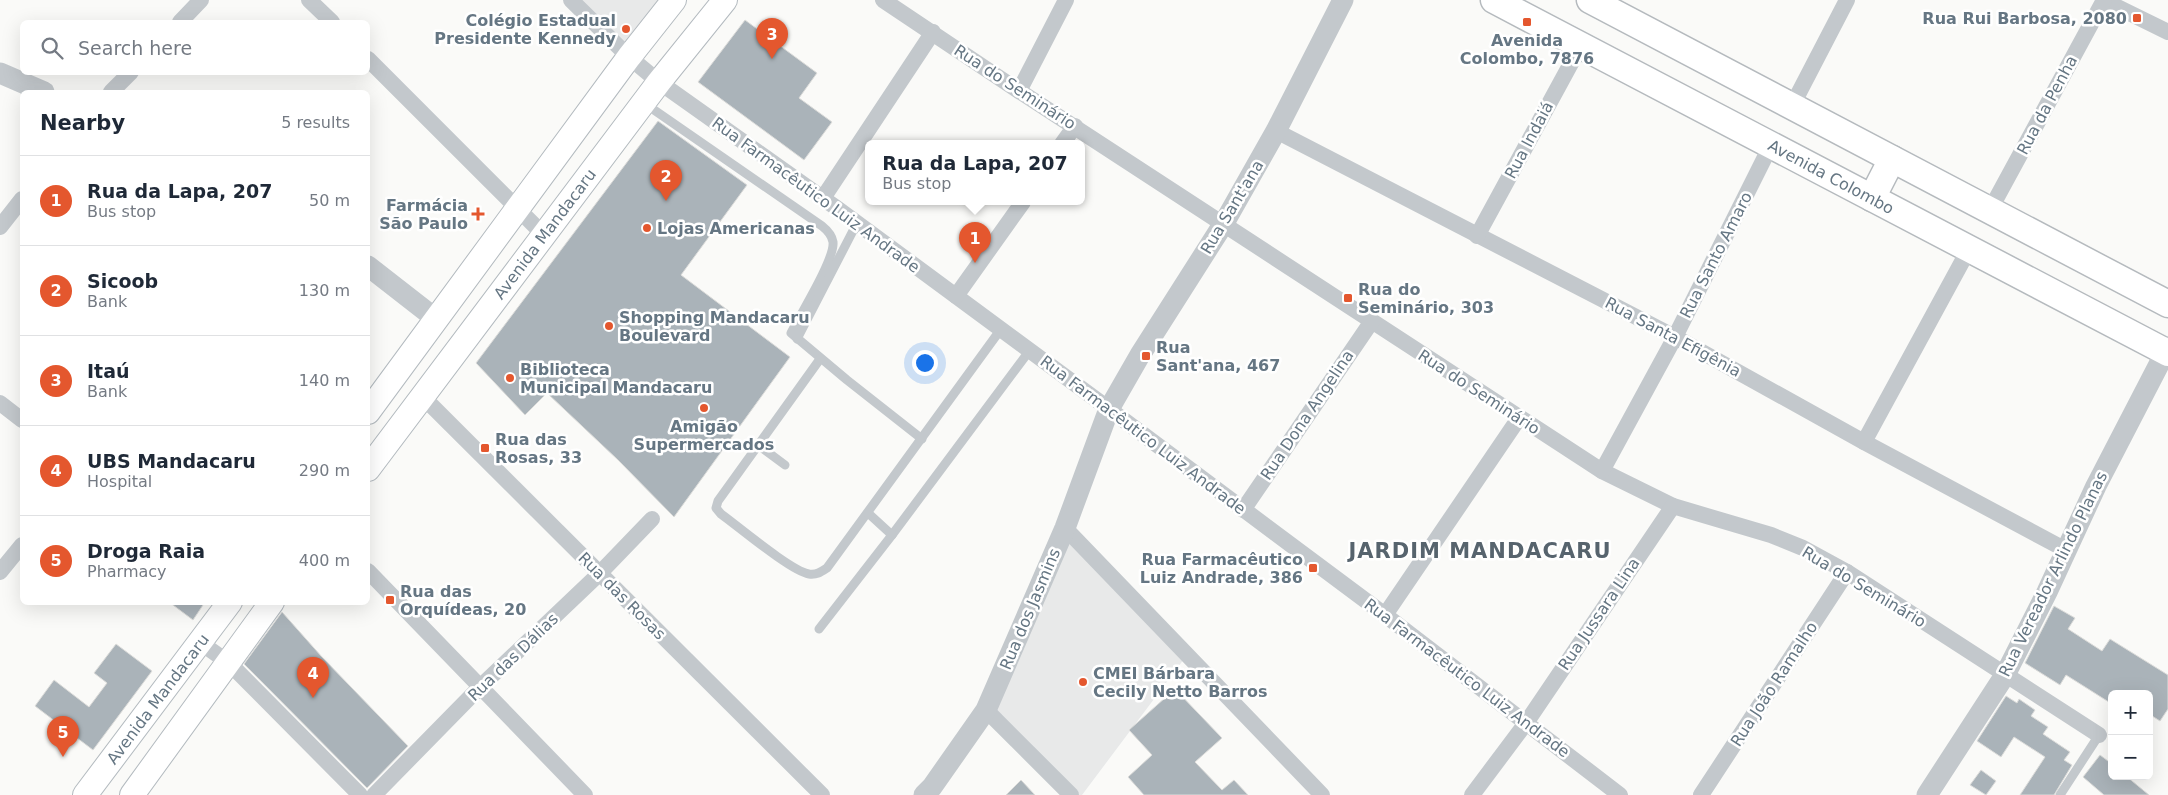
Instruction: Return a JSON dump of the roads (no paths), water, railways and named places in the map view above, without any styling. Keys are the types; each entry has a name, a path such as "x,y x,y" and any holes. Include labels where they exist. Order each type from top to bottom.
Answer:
{"main road":[{"path":"370,409 629,57 674,0"},
{"name":"Avenida Mandacaru","path":"370,466 659,82 725,0"},
{"name":"Avenida Colombo","path":"1494,0 2167,351"},
{"path":"1595,1 2168,304"},
{"path":"1872,198 1892,159"},
{"name":"Avenida Mandacaru","path":"85,795 228,605"},
{"path":"132,795 270,605"}],"street":[{"path":"182,20 201,0"},
{"path":"309,0 330,20"},
{"name":"Rua Farmacêutico Luiz Andrade","path":"571,0 629,57 659,82 857,223 1030,350 1385,615 1620,795"},
{"name":"Rua do Seminário","path":"884,0 1019,91 1602,471 1673,506 1771,535 1803,548 1846,572 2099,735"},
{"path":"1019,91 1066,0"},
{"name":"Rua Sant'ana","path":"1109,409 1140,355 1224,223 1276,131 1344,0"},
{"path":"1792,106 1847,0"},
{"path":"2104,0 2168,32"},
{"name":"Rua da Penha","path":"1990,210 2104,0"},
{"path":"822,198 933,32"},
{"name":"Rua Indaiá","path":"1477,236 1581,45"},
{"path":"370,61 544,235"},
{"path":"0,73 39,90"},
{"path":"113,90 128,75"},
{"path":"1065,140 1075,126"},
{"name":"Rua Santa Efigênia","path":"1276,131 1477,236 1675,336 1864,442 2066,550"},
{"name":"Rua Santo Amaro","path":"1602,471 1675,336 1771,145"},
{"path":"0,227 20,202"},
{"path":"956,296 1021,205"},
{"path":"1864,442 1969,249"},
{"path":"370,268 436,319"},
{"name":"Rua Dona Angelina","path":"1243,510 1372,320"},
{"name":"Rua Vereador Arlindo Planas","path":"1927,795 2005,674 2047,592 2096,486 2167,351"},
{"name":"Rua das Rosas","path":"422,396 822,795"},
{"path":"0,403 20,418"},
{"name":"Rua dos Jasmins","path":"924,795 932,787 986,710 1065,528 1109,409"},
{"path":"1385,615 1519,418"},
{"name":"Rua Jussara Lina","path":"1472,795 1526,723 1673,506"},
{"name":"Rua das Dálias","path":"374,795 480,687 599,574 652,520"},
{"path":"1065,528 1322,795"},
{"path":"0,572 20,547"},
{"name":"Rua João Ramalho","path":"1701,795 1846,572"},
{"path":"370,574 585,795"},
{"path":"201,643 229,663 360,795"},
{"path":"986,710 1071,795"}],"lane":[{"path":"644,103 830,233 833,242 830,259 791,333 820,359 922,439"},
{"path":"797,339 857,223"},
{"path":"820,359 718,501 716,508 721,514 792,566 808,574 818,574 827,568 1001,329"},
{"path":"819,629 892,535 1030,350"},
{"path":"758,445 785,464"},
{"path":"868,513 892,535"},
{"path":"2060,795 2099,735"}],"place":[{"name":"Rua Rui Barbosa, 2080","path":"2137,18"},
{"name":"Avenida Colombo, 7876","path":"1527,22"},
{"name":"Colégio Estadual Presidente Kennedy","path":"626,29"},
{"name":"Itaú","path":"772,59"},
{"name":"Sicoob","path":"666,201"},
{"name":"Farmácia São Paulo","path":"478,214"},
{"name":"Lojas Americanas","path":"647,228"},
{"name":"Rua da Lapa, 207","path":"975,263"},
{"name":"Rua do Seminário, 303","path":"1348,298"},
{"name":"Shopping Mandacaru Boulevard","path":"609,326"},
{"name":"Rua Sant'ana, 467","path":"1146,356"},
{"name":"Biblioteca Municipal Mandacaru","path":"510,378"},
{"name":"Amigão Supermercados","path":"704,408"},
{"name":"Rua das Rosas, 33","path":"485,448"},
{"name":"Rua Farmacêutico Luiz Andrade, 386","path":"1313,568"},
{"name":"Rua das Orquídeas, 20","path":"390,600"},
{"name":"CMEI Bárbara Cecily Netto Barros","path":"1083,682"},
{"name":"UBS Mandacaru","path":"313,698"},
{"name":"Droga Raia","path":"63,757"}],"district":[{"name":"JARDIM MANDACARU","path":"1480,551"}]}
